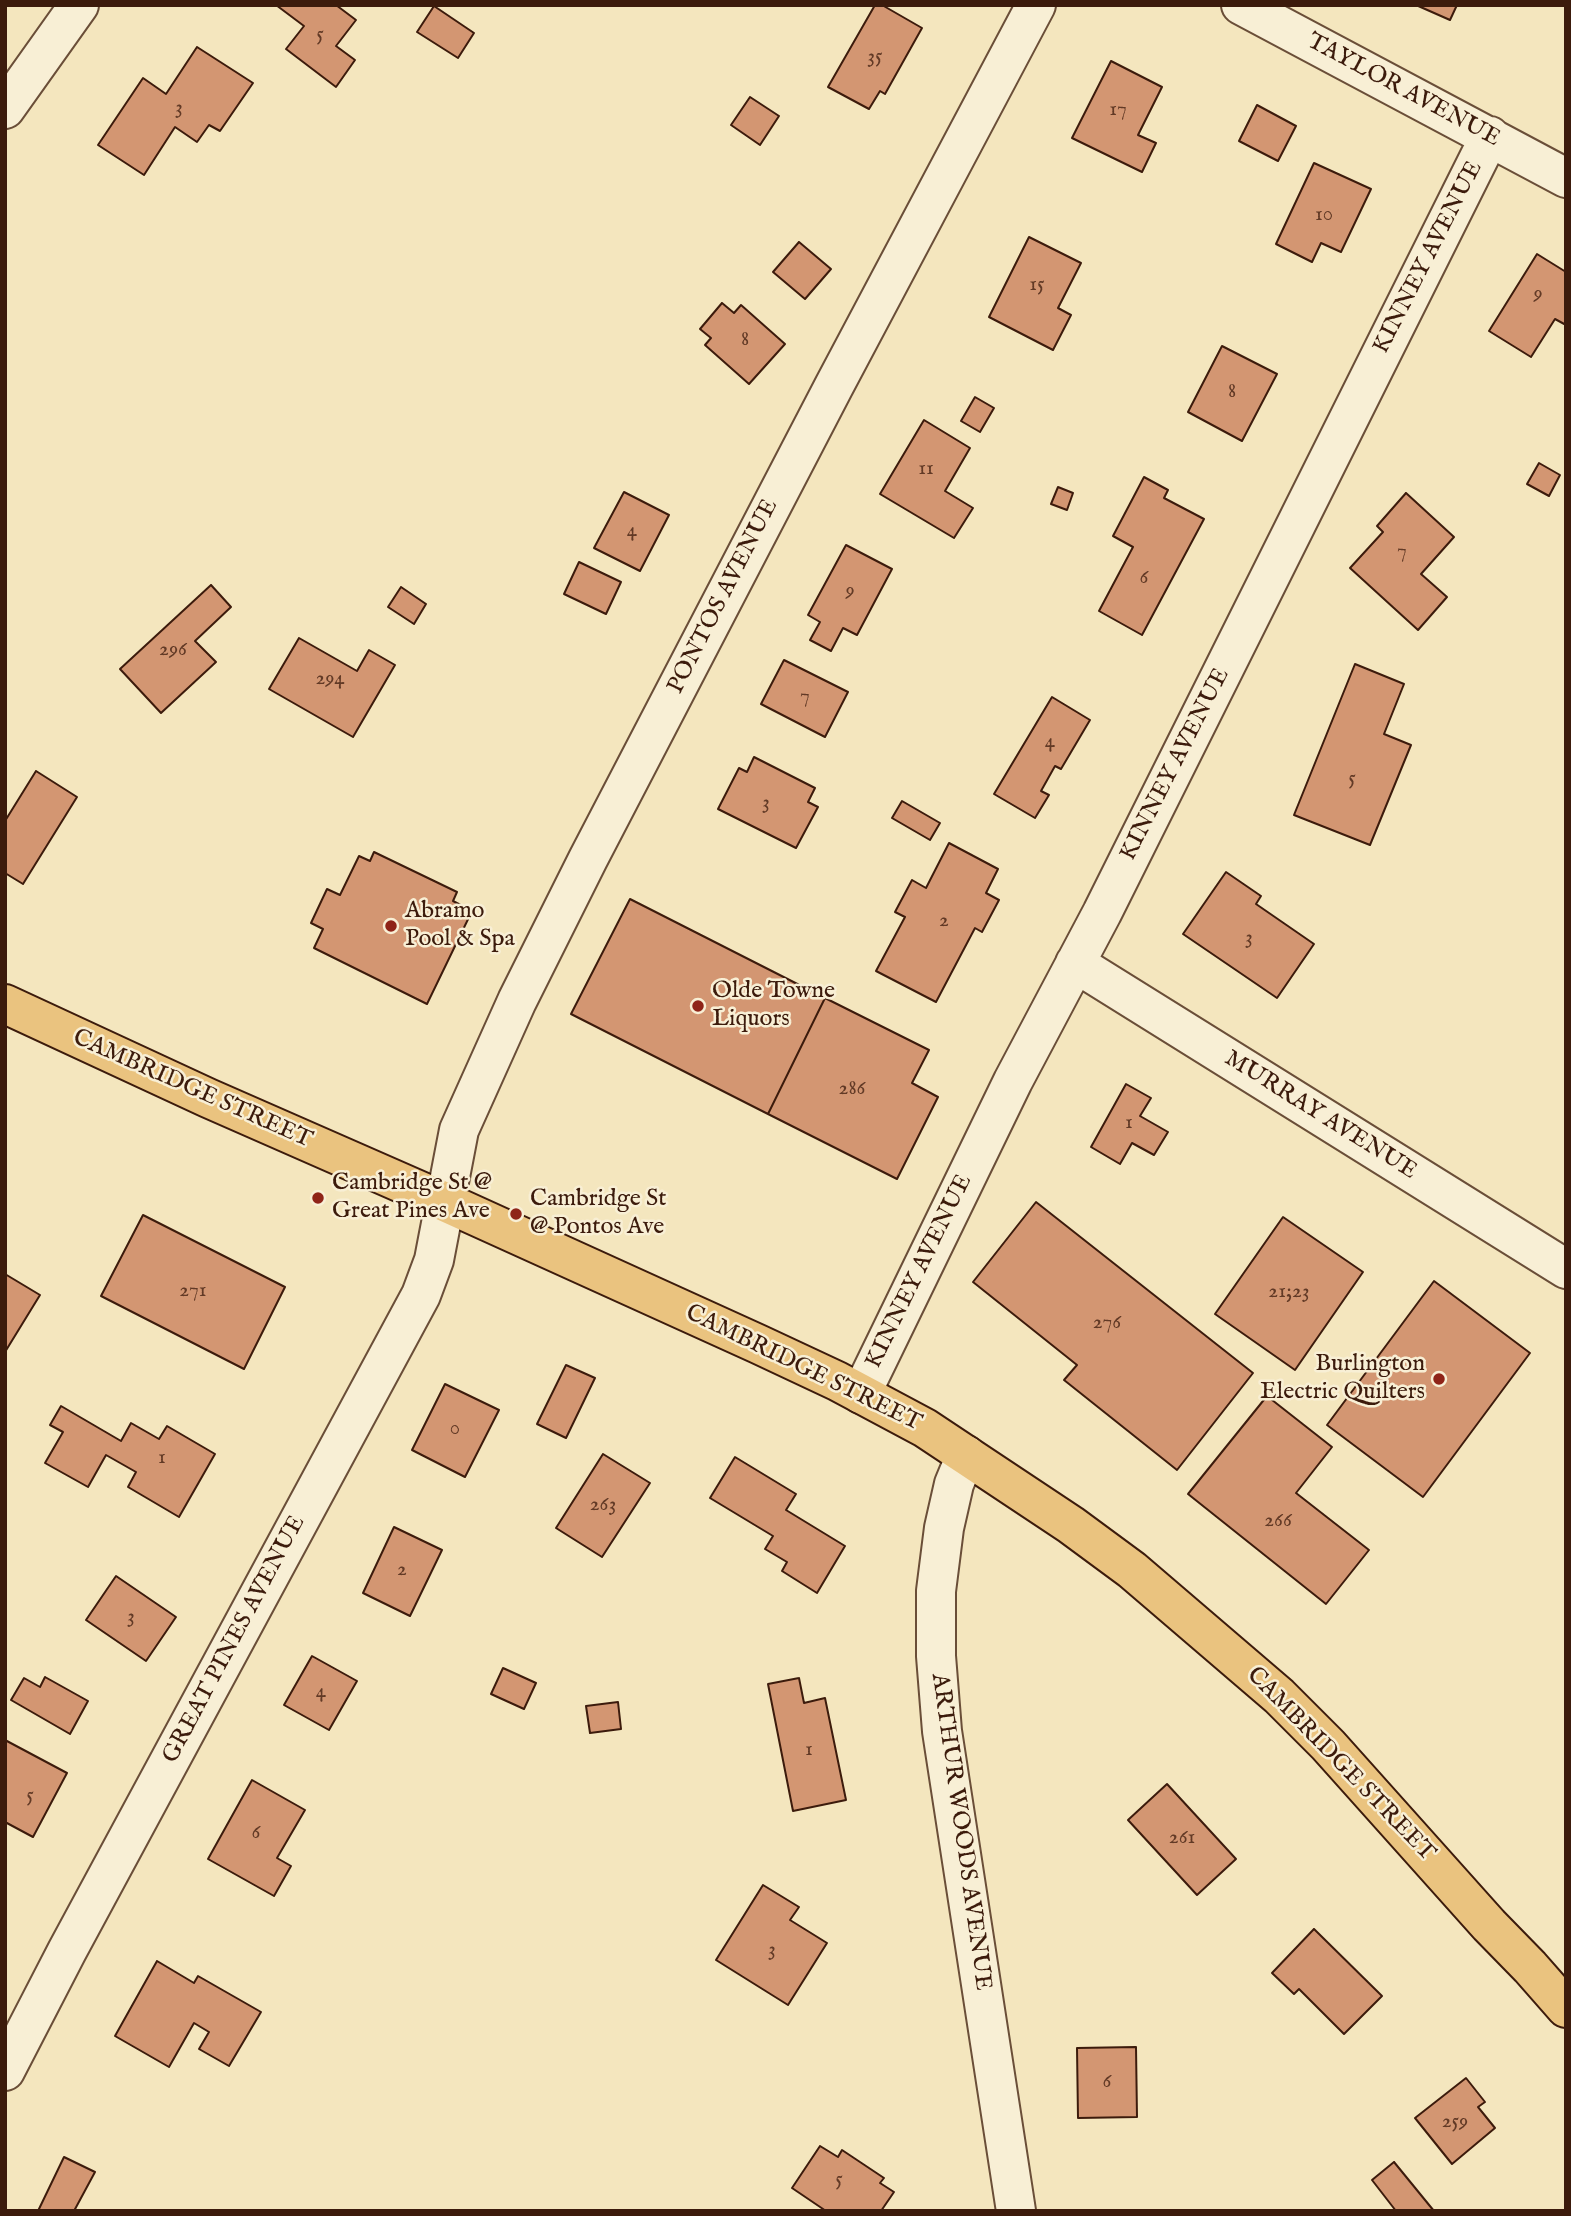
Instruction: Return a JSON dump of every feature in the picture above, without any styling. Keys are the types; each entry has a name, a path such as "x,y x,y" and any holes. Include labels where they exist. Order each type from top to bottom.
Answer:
{"main road":[{"name":"CAMBRIDGE STREET","path":"5,1004 208,1098 758,1344 925,1428 1071,1525 1132,1570 1279,1696 1328,1745 1566,2008"}],"street":[{"path":"5,109 79,5"},
{"name":"PONTOS AVENUE","path":"445,1202 459,1130 517,1001 821,410 1036,5"},
{"name":"TAYLOR AVENUE","path":"1241,5 1566,178"},
{"name":"KINNEY AVENUE","path":"861,1394 1013,1080 1075,963 1490,136"},
{"name":"MURRAY AVENUE","path":"1075,963 1566,1269"},
{"name":"GREAT PINES AVENUE","path":"5,2071 421,1295 434,1260 445,1202"},
{"name":"ARTHUR WOODS AVENUE","path":"966,1455 954,1484 944,1528 936,1591 936,1656 942,1731 1016,2211"}],"building":[{"path":"276,5 336,5 356,20 336,46 355,60 336,87 286,49 304,26"},
{"path":"875,5 882,5 922,28 885,94 880,91 869,109 828,87"},
{"path":"1416,5 1457,5 1450,20"},
{"path":"434,6 474,33 458,58 417,32"},
{"path":"197,47 253,83 220,131 209,125 197,142 175,127 144,175 98,145 143,78 166,94"},
{"path":"1111,61 1162,87 1138,135 1156,143 1142,172 1072,138"},
{"path":"750,97 779,116 760,145 731,125"},
{"path":"1257,105 1296,126 1278,161 1239,141"},
{"path":"1314,163 1371,189 1341,252 1321,243 1312,262 1276,244"},
{"path":"1029,237 1081,263 1058,308 1071,315 1053,350 989,317"},
{"path":"799,242 831,269 805,299 773,272"},
{"path":"1537,254 1566,272 1566,325 1555,319 1531,357 1489,331"},
{"path":"722,303 734,313 741,305 785,344 749,384 705,345 711,338 700,329"},
{"path":"1222,346 1277,374 1242,441 1188,412"},
{"path":"975,397 994,408 980,432 961,421"},
{"path":"924,420 970,448 945,491 973,508 954,538 880,494"},
{"path":"1539,463 1560,475 1549,496 1527,484"},
{"path":"1144,477 1168,490 1164,498 1204,519 1142,635 1099,611 1133,547 1113,536"},
{"path":"1058,487 1073,493 1067,510 1051,504"},
{"path":"624,492 669,515 640,571 594,548"},
{"path":"1406,493 1454,537 1421,574 1447,597 1418,630 1350,568 1383,532 1377,526"},
{"path":"846,545 892,569 857,635 843,628 831,651 810,640 820,622 808,615"},
{"path":"579,562 621,582 606,614 564,594"},
{"path":"211,585 231,607 195,641 216,662 161,713 120,669"},
{"path":"401,587 426,604 414,624 388,607"},
{"path":"299,638 357,671 369,650 395,665 353,737 269,689"},
{"path":"784,660 848,692 825,737 761,704"},
{"path":"1355,664 1404,684 1384,734 1411,745 1370,845 1294,815"},
{"path":"1052,697 1090,720 1061,769 1055,766 1041,791 1049,795 1035,818 994,794"},
{"path":"754,757 815,788 808,802 818,807 796,848 718,809 739,768 747,772"},
{"path":"36,771 77,797 23,884 5,873 5,821"},
{"path":"902,801 940,823 930,840 892,818"},
{"path":"949,843 998,869 986,893 999,900 982,932 975,928 936,1002 876,971 905,917 895,912 912,880 926,888"},
{"name":"Abramo Pool & Spa","path":"374,852 457,892 453,901 472,911 427,1004 314,948 323,929 311,923 327,889 340,895 359,856 370,861"},
{"path":"1226,872 1261,896 1256,904 1314,944 1277,998 1183,934"},
{"name":"Olde Towne Liquors","path":"630,899 825,998 768,1114 571,1014"},
{"path":"825,998 929,1050 912,1083 938,1097 897,1179 768,1114"},
{"path":"1126,1084 1151,1098 1140,1116 1168,1132 1154,1155 1132,1143 1120,1164 1091,1147"},
{"path":"1036,1202 1253,1373 1177,1470 1064,1380 1077,1365 973,1282"},
{"path":"143,1215 285,1287 244,1369 101,1296"},
{"path":"1283,1217 1363,1272 1295,1370 1215,1314"},
{"path":"5,1274 40,1295 5,1352"},
{"path":"1434,1281 1530,1353 1423,1497 1327,1425"},
{"path":"566,1365 595,1378 566,1438 537,1424"},
{"path":"445,1384 499,1410 465,1477 412,1450"},
{"path":"1267,1396 1332,1447 1296,1493 1369,1550 1326,1604 1188,1494"},
{"path":"61,1406 121,1441 131,1423 159,1439 167,1426 215,1454 179,1517 128,1487 136,1472 106,1455 88,1487 45,1463 63,1432 50,1425"},
{"path":"603,1454 650,1483 602,1557 556,1528"},
{"path":"735,1457 796,1494 786,1510 845,1546 817,1593 782,1571 787,1562 765,1549 773,1536 710,1498"},
{"path":"394,1527 442,1550 410,1616 363,1593"},
{"path":"116,1576 176,1617 146,1661 86,1620"},
{"path":"312,1656 357,1681 329,1730 284,1705"},
{"path":"503,1668 536,1683 524,1709 491,1694"},
{"path":"45,1677 88,1701 70,1734 11,1700 24,1678 40,1687"},
{"path":"799,1678 804,1703 825,1698 846,1800 793,1811 768,1684"},
{"path":"618,1702 621,1729 590,1733 586,1706"},
{"path":"5,1740 67,1773 33,1837 5,1822"},
{"path":"252,1780 305,1810 277,1858 291,1866 274,1896 208,1859"},
{"path":"1167,1784 1236,1859 1197,1895 1128,1820"},
{"path":"763,1885 799,1907 790,1920 827,1943 788,2005 716,1960"},
{"path":"1314,1929 1382,1996 1344,2034 1299,1989 1294,1994 1272,1973"},
{"path":"157,1961 194,1983 198,1976 261,2012 229,2066 199,2049 209,2032 194,2023 169,2067 115,2036"},
{"path":"1136,2047 1137,2117 1078,2118 1077,2048"},
{"path":"1466,2078 1485,2102 1478,2107 1495,2128 1452,2164 1415,2118"},
{"path":"820,2146 838,2157 842,2150 884,2178 880,2183 894,2192 881,2211 826,2211 792,2188"},
{"path":"64,2157 95,2172 74,2211 38,2211"},
{"path":"1394,2162 1434,2211 1396,2211 1372,2180"}],"place":[{"name":"Abramo Pool & Spa","path":"391,926"},
{"name":"Olde Towne Liquors","path":"698,1006"},
{"name":"Cambridge St @ Great Pines Ave","path":"318,1198"},
{"name":"Cambridge St @ Pontos Ave","path":"516,1214"},
{"name":"Burlington Electric Quilters","path":"1439,1379"}]}
